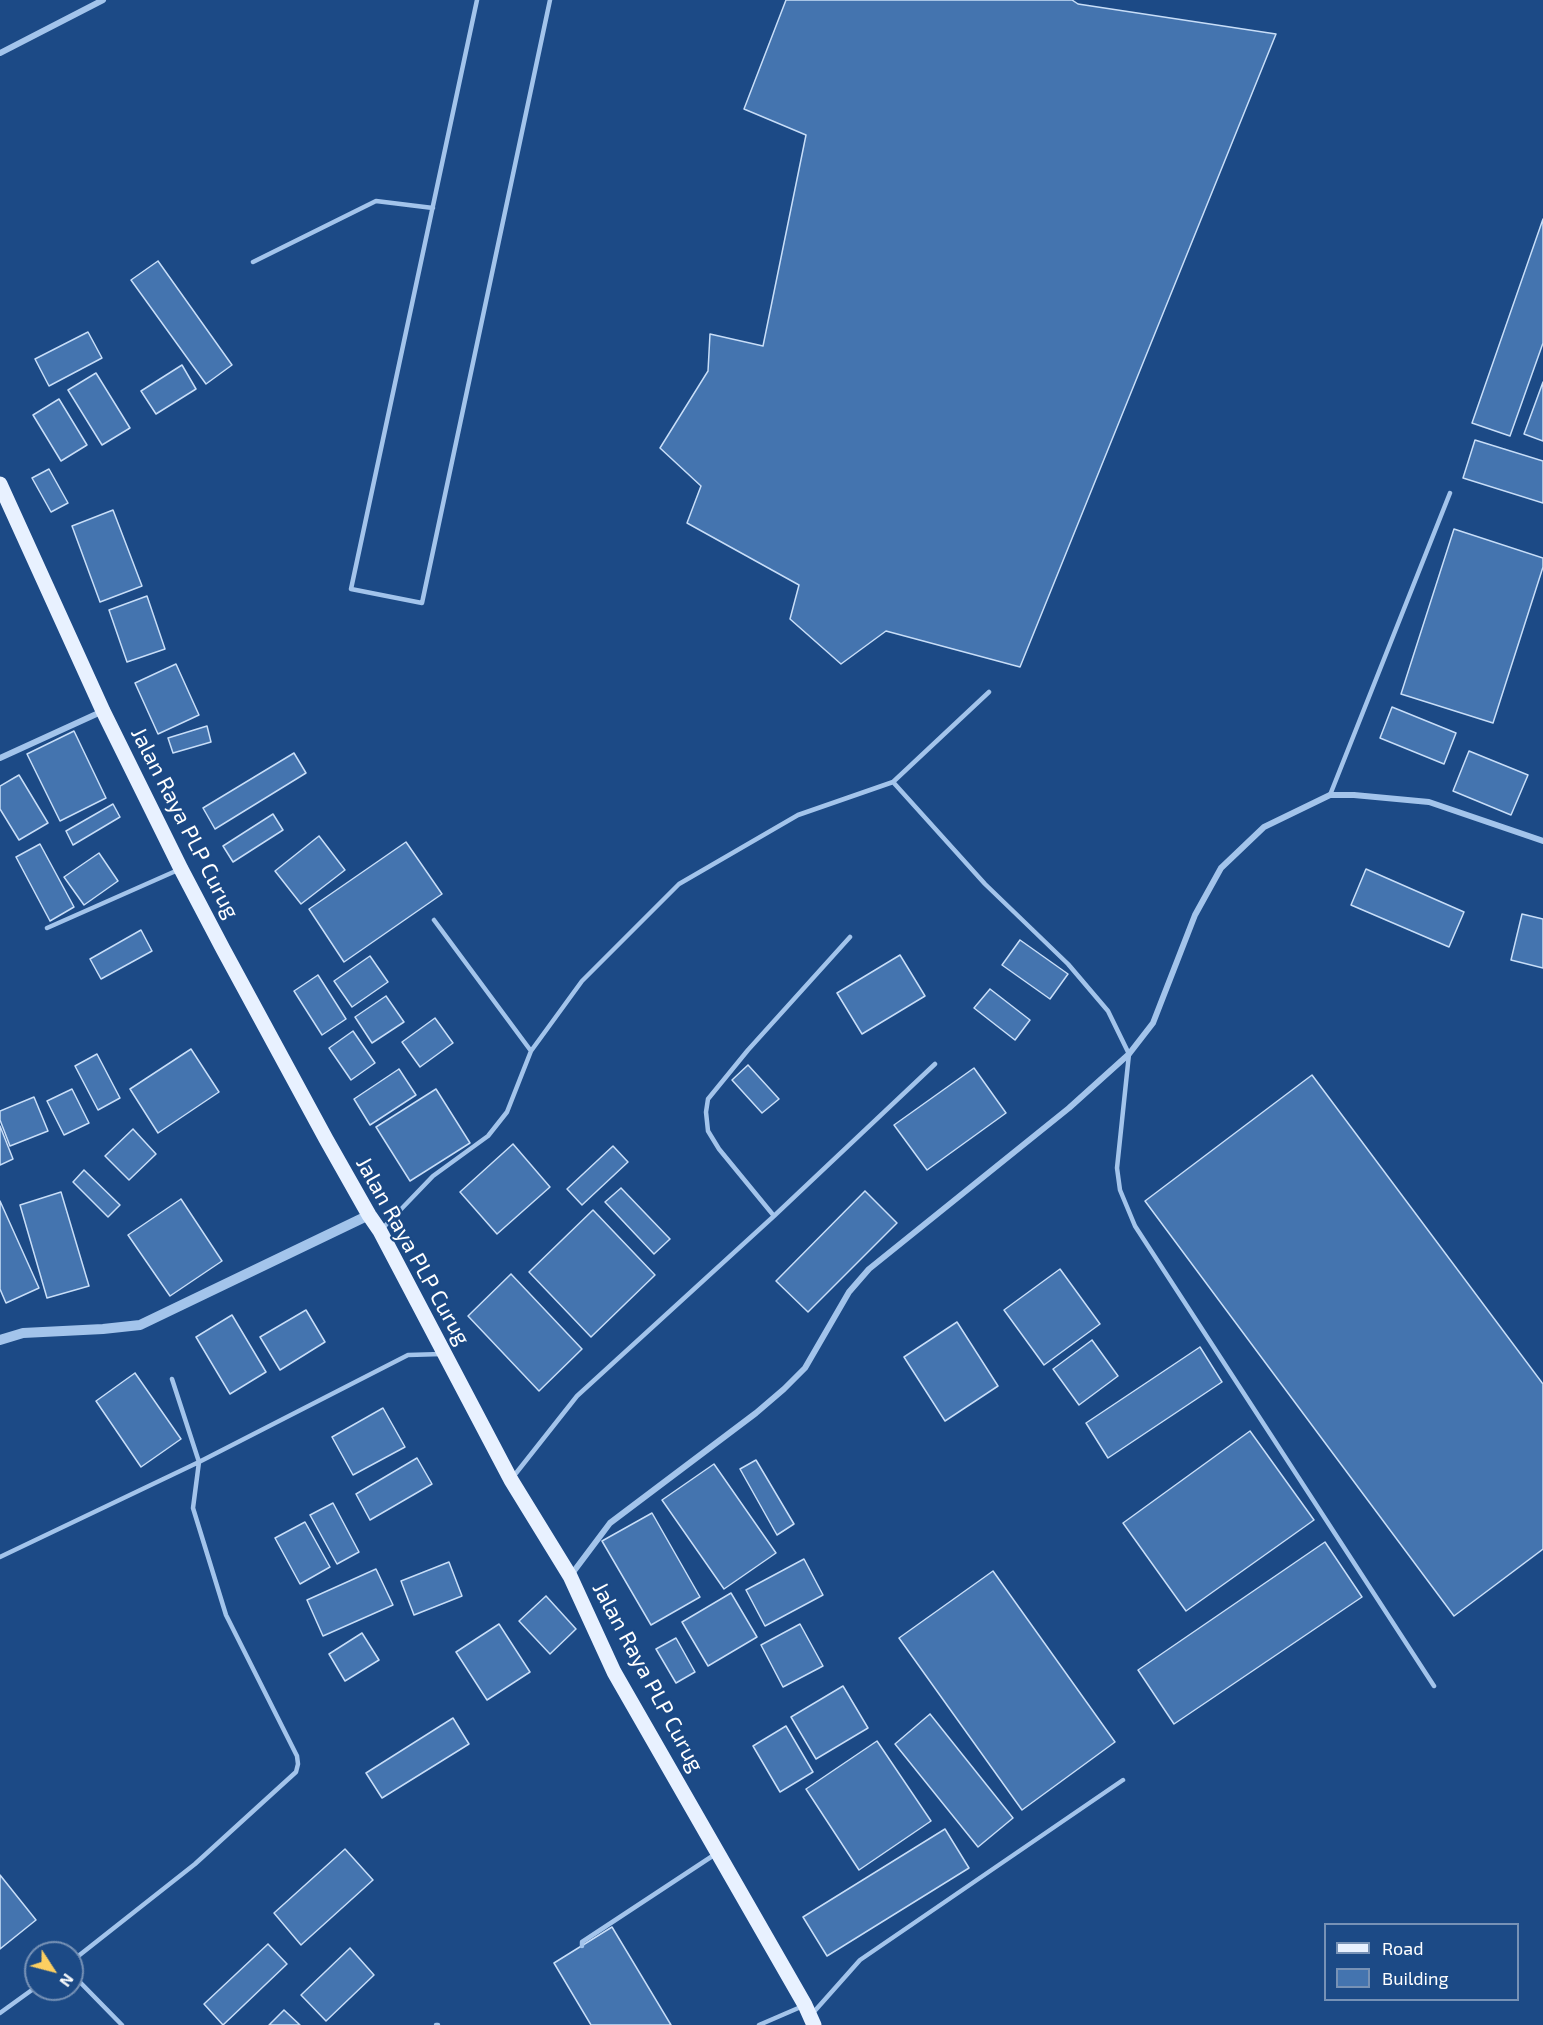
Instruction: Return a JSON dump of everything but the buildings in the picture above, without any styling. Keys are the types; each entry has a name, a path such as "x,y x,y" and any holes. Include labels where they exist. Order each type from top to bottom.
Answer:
{"main road":[{"name":"Jalan Raya PLP Curug","path":"0,484 103,711 181,869 326,1139 380,1231 511,1480 570,1576 614,1672 810,2015"}],"street":[{"path":"0,53 103,0"},
{"path":"0,758 103,711"},
{"path":"570,1576 610,1523 756,1413 805,1368 849,1292 869,1269 1069,1108 1129,1054 1153,1023 1195,915 1221,868 1264,827 1330,795 1354,795 1429,802 1543,841"},
{"path":"0,1340 23,1334 140,1325 369,1215"}],"lane":[{"path":"477,0 351,589 422,603 550,0"},
{"path":"253,262 376,201 433,208"},
{"path":"1330,795 1450,493"},
{"path":"380,1231 434,1176 488,1136 507,1112 531,1051 582,981 680,884 798,814 893,782 989,692"},
{"path":"893,782 985,884 1068,964 1108,1011 1129,1054 1117,1168 1120,1190 1135,1226 1434,1686"},
{"path":"47,928 181,869"},
{"path":"434,920 531,1051"},
{"path":"774,1215 719,1149 708,1131 706,1112 708,1099 748,1050 850,937"},
{"path":"511,1480 577,1396 935,1064"},
{"path":"0,1557 199,1462 408,1355 443,1354"},
{"path":"84,1951 195,1864 296,1772 298,1764 297,1756 226,1616 193,1508 199,1462 172,1379"},
{"path":"759,2025 810,2015 860,1960 1123,1780"},
{"path":"582,1946 582,1942 717,1853"},
{"path":"84,1986 122,2025"},
{"path":"0,2013 24,1996"}]}
